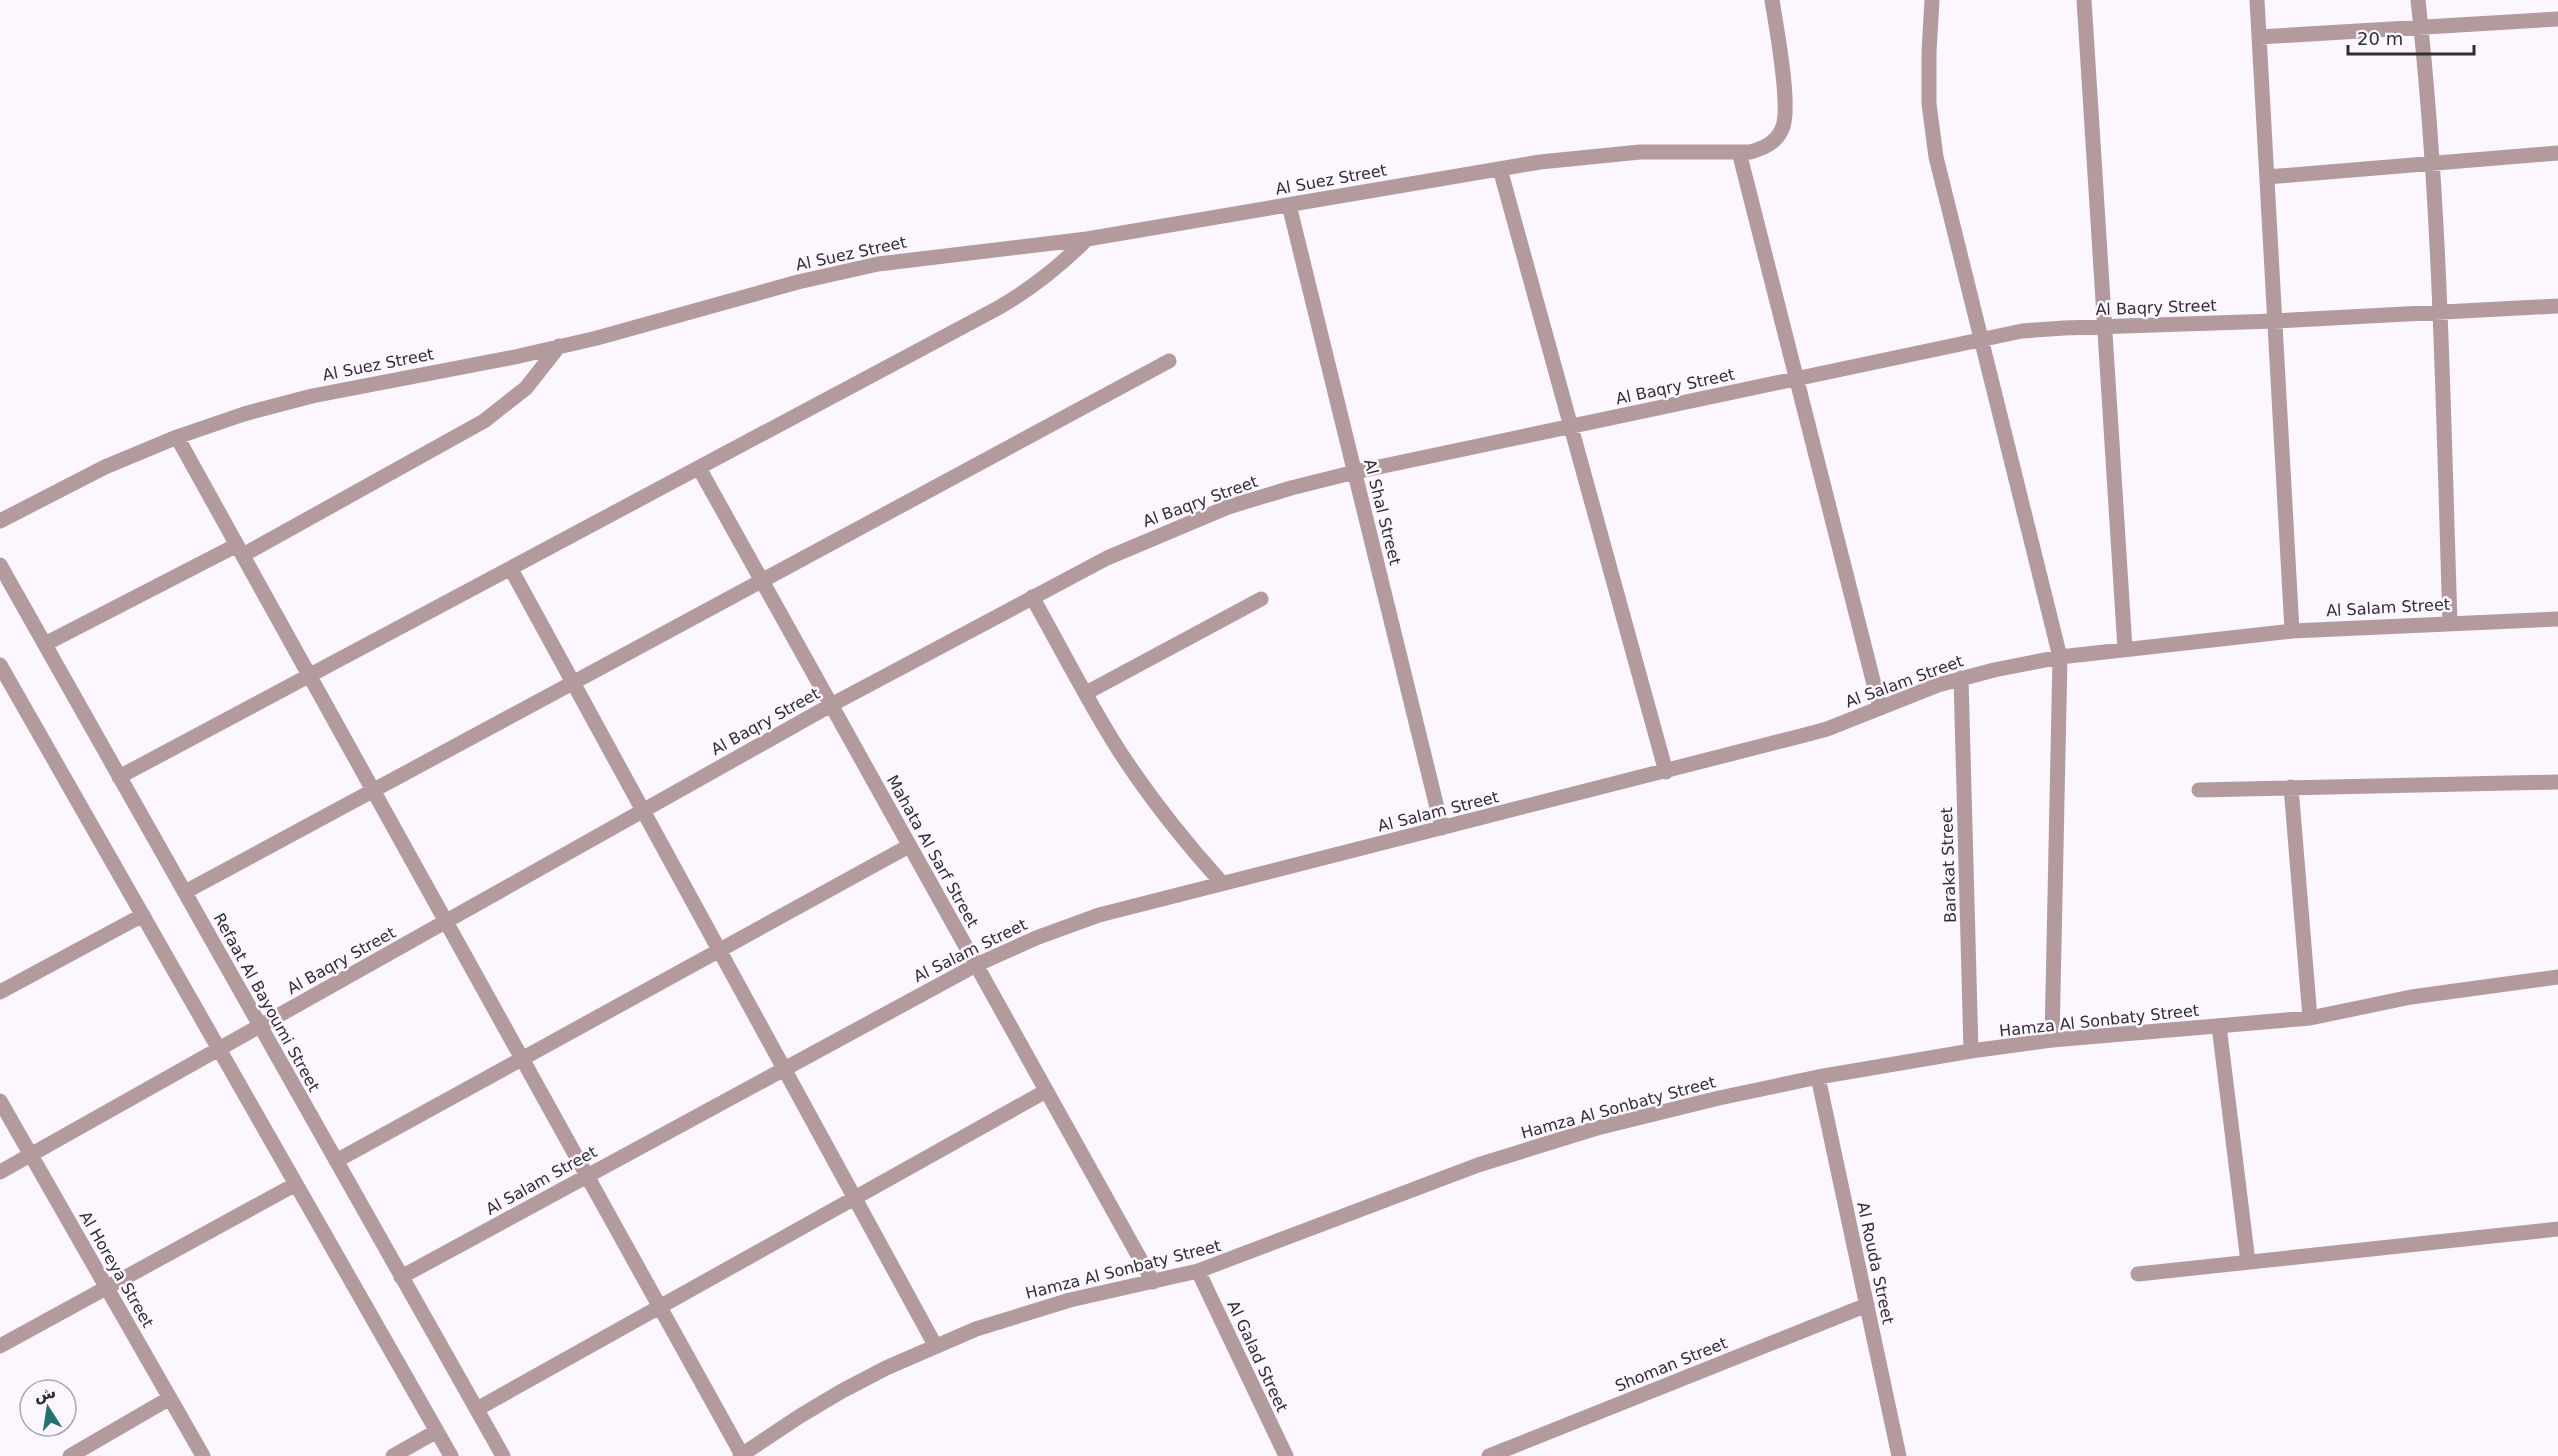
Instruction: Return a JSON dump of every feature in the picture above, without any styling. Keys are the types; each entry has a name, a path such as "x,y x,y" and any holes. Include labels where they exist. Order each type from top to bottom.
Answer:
{"street":[{"name":"Al Suez Street","path":"0,521 79,480 177,437 244,414 312,396 559,346 634,328 798,282 878,264 1087,239 1500,169 1606,154 1750,152 1770,145 1783,128 1786,117 1772,0"},
{"path":"1932,0 1928,78 1936,157 2060,657 2052,1040"},
{"path":"2084,0 2125,649"},
{"path":"2257,0 2292,631"},
{"path":"2418,0 2433,163 2450,622"},
{"path":"2259,37 2558,19"},
{"path":"1739,152 1880,708"},
{"path":"2266,177 2558,153"},
{"path":"1500,169 1666,772"},
{"name":"Al Shal Street","path":"1289,205 1442,828"},
{"path":"119,777 1018,297 1054,270 1087,239"},
{"name":"Al Baqry Street","path":"0,1172 831,705 1107,558 1198,519 1291,488 1355,472 1981,339 2043,329 2274,321 2558,306"},
{"path":"45,644 240,550 484,421 526,388 559,346"},
{"path":"185,892 1169,361"},
{"path":"177,437 741,1455"},
{"name":"Mahata Al Sarf Street","path":"699,468 1153,1282"},
{"name":"Refaat Al Bayoumi Street","path":"0,565 503,1456"},
{"path":"511,569 935,1345"},
{"path":"1032,597 1105,727 1145,789 1179,834 1222,883"},
{"path":"1086,693 1262,598"},
{"name":"Al Salam Street","path":"401,1277 976,964 1078,921 1827,729 1961,678 2060,657 2292,631 2450,622 2558,619"},
{"path":"0,665 451,1456"},
{"name":"Barakat Street","path":"1961,678 1971,1051"},
{"path":"2199,790 2558,782"},
{"path":"2291,788 2310,1018"},
{"path":"336,1161 909,846"},
{"path":"0,992 143,915"},
{"name":"Hamza Al Sonbaty Street","path":"741,1455 842,1391 935,1345 1023,1313 1198,1271 1419,1186 1538,1146 1658,1113 1818,1077 1971,1051 2052,1040 2310,1018 2411,997 2558,977"},
{"path":"2219,1026 2248,1262"},
{"name":"Al Rouda Street","path":"1818,1077 1899,1456"},
{"path":"477,1409 1047,1091"},
{"name":"Al Horeya Street","path":"0,1101 203,1456"},
{"path":"0,1346 296,1184"},
{"path":"2138,1274 2558,1229"},
{"name":"Al Galad Street","path":"1198,1271 1286,1456"},
{"name":"Shoman Street","path":"1489,1456 1867,1305"},
{"path":"70,1456 170,1398"},
{"path":"393,1456 437,1431"}]}
